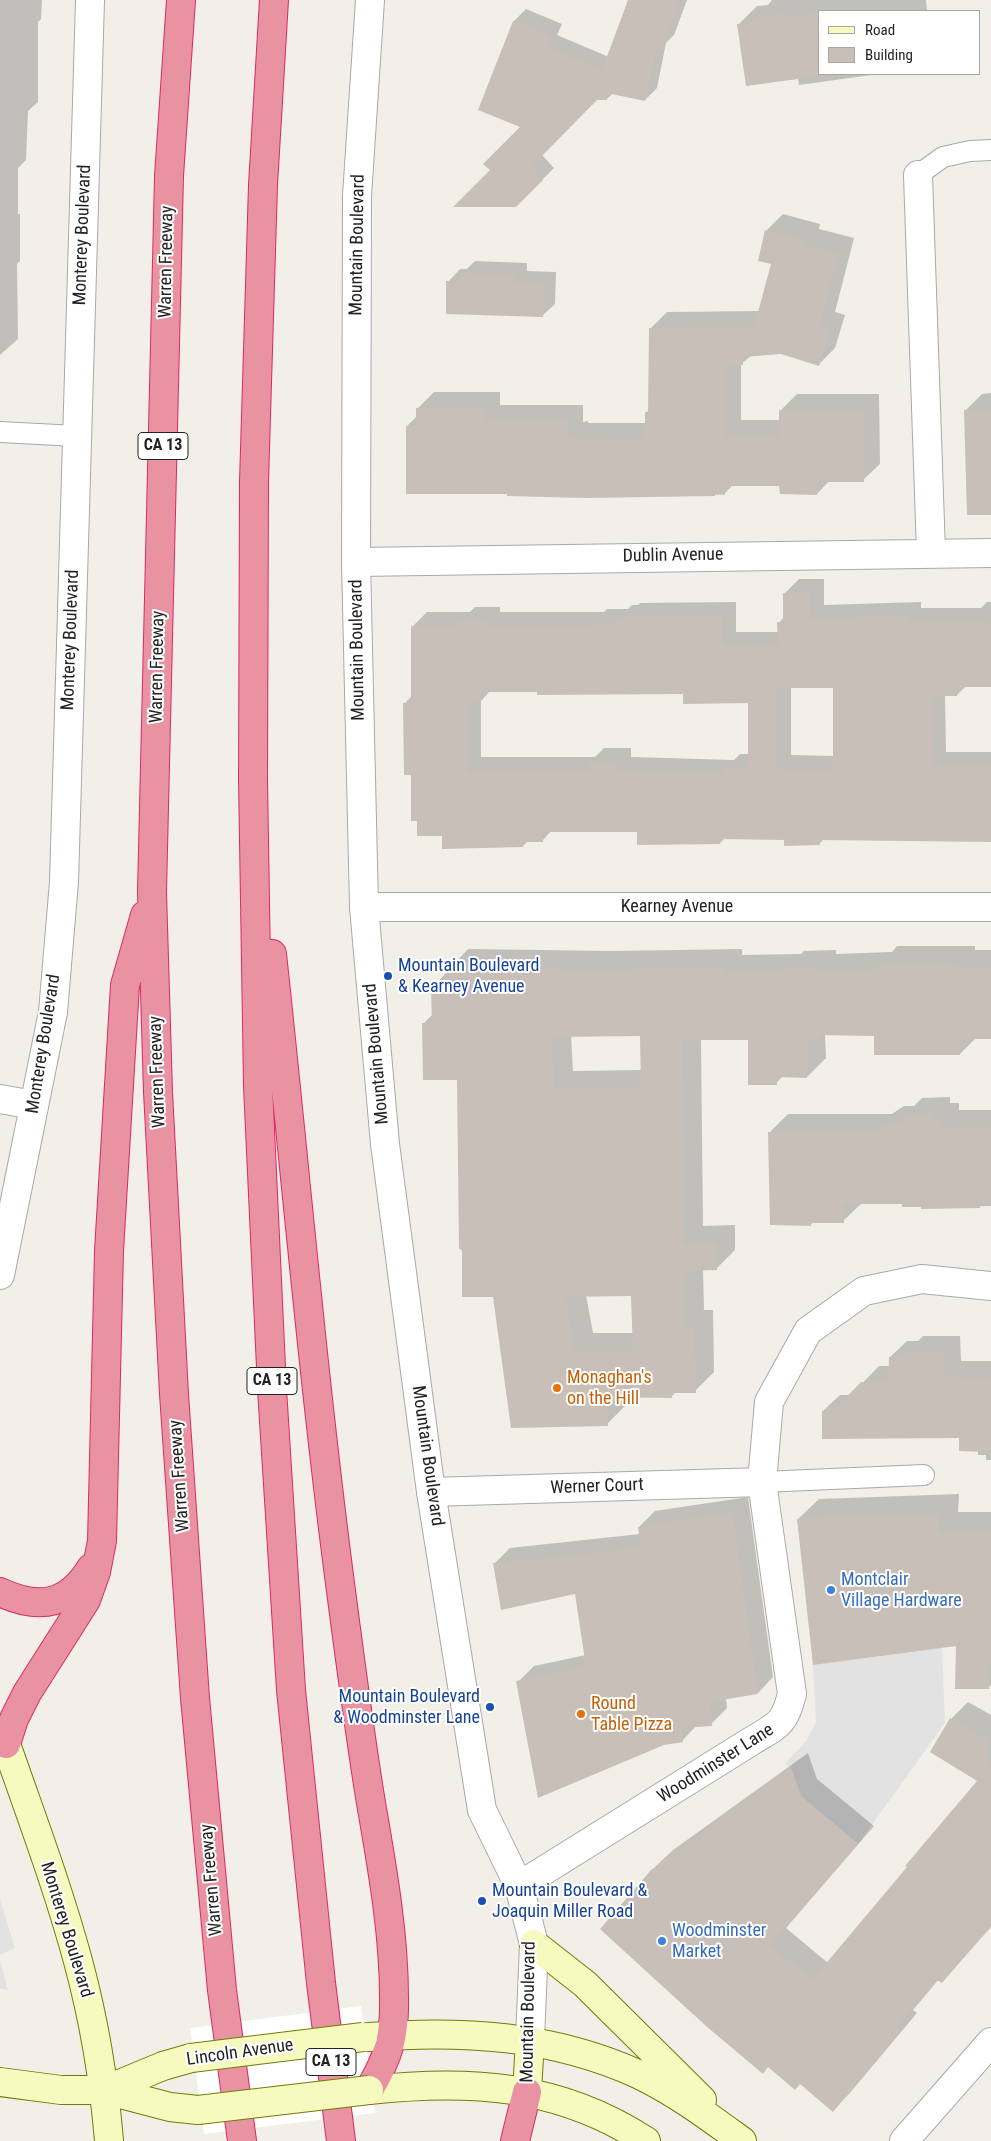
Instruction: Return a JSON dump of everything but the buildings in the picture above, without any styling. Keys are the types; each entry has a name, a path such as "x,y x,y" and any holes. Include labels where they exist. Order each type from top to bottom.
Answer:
{"highway":[{"name":"Warren Freeway","path":"181,0 169,176 152,892 158,1102 174,1394 194,1698 222,1990 242,2141"},
{"name":"CA 13","path":"274,0 263,185 254,482 253,778 259,1096 272,1389 290,1680 321,1983 341,2141"},
{"path":"253,778 297,1180 315,1376 336,1559 359,1728 381,1863 390,1939 394,1996 393,2035 384,2064 369,2090"},
{"path":"3,1734 14,1719 26,1693 86,1600 96,1572 102,1541 109,1251 124,985 152,892"},
{"path":"0,1592 18,1601 41,1602 61,1598 78,1587 90,1569 102,1541"},
{"path":"515,2141 527,2092"}],"main road":[{"name":"Monterey Boulevard","path":"3,1734 78,1961 105,2090 110,2141"},
{"path":"534,1944 585,1984 743,2141"},
{"name":"Lincoln Avenue","path":"105,2090 164,2066 191,2058 393,2035 476,2035 530,2040 579,2052 640,2076 696,2107 743,2141"},
{"name":"Mountain Boulevard","path":"527,2092 530,2040"},
{"name":"Lincoln Avenue","path":"0,2082 61,2090 105,2090 170,2107 198,2110 416,2085 465,2084 527,2092 574,2104 622,2125 646,2141"}],"street":[{"name":"Monterey Boulevard","path":"0,1275 53,1012 64,882 90,0"},
{"name":"Mountain Boulevard","path":"370,0 357,196 356,562 364,908 385,1144 431,1492 482,1810 519,1886 534,1944 530,2040"},
{"path":"918,175 931,552"},
{"name":"Dublin Avenue","path":"356,562 931,552 991,553"},
{"name":"Kearney Avenue","path":"364,908 991,907"},
{"path":"0,1099 34,1105"},
{"name":"Woodminster Lane","path":"519,1886 780,1723 787,1713 792,1694 762,1482 769,1402 808,1331 864,1291 922,1279 991,1286"},
{"name":"Werner Court","path":"431,1492 762,1482"},
{"path":"904,2141 991,2042"}],"lane":[{"path":"918,175 943,157 970,151 991,150"},
{"path":"0,432 77,436"},
{"path":"762,1482 924,1475"}],"shaded area":[{"path":"942,1648 945,1723 858,1844 801,1796 791,1768 785,1763 807,1740 816,1722 813,1665"},
{"path":"0,1900 15,1948 0,1955"},
{"path":"0,1960 8,1990 0,1989"}],"pier":[{"path":"361,2006 375,2113 204,2134 190,2028"}],"place":[{"name":"Mountain Boulevard & Kearney Avenue","path":"388,976"},
{"name":"Monaghan's on the Hill","path":"557,1388"},
{"name":"Montclair Village Hardware","path":"831,1590"},
{"name":"Mountain Boulevard & Woodminster Lane","path":"490,1707"},
{"name":"Round Table Pizza","path":"581,1714"},
{"name":"Mountain Boulevard & Joaquin Miller Road","path":"482,1901"},
{"name":"Woodminster Market","path":"662,1941"}]}
